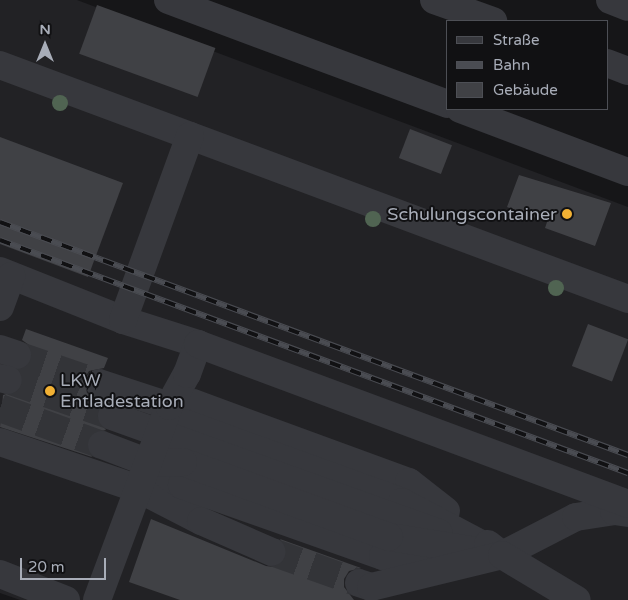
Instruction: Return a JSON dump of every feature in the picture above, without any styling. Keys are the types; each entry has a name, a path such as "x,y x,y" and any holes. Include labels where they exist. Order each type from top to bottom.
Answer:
{"street":[{"path":"168,0 446,104"},
{"path":"434,0 490,20"},
{"path":"610,0 628,7"},
{"path":"608,63 628,70"},
{"path":"0,65 628,299"},
{"path":"463,110 628,172"},
{"path":"123,320 190,136"},
{"path":"0,307 6,274 123,320 198,344 628,504"},
{"path":"97,600 169,406 187,374 198,344"},
{"path":"99,383 169,406 193,403 396,519"},
{"path":"112,416 396,519 502,555 577,600"},
{"path":"0,442 139,489 202,521 272,552"},
{"path":"102,445 148,463 183,462 396,519 502,555"},
{"path":"365,585 502,555 576,517 614,511 628,513"},
{"path":"0,574 66,600"}],"shaded area":[{"path":"0,0 77,0 628,207 628,600 20,600 0,593"}],"building":[{"path":"97,5 215,48 198,97 79,54"},
{"path":"410,129 452,145 441,174 399,158"},
{"path":"0,137 123,183 88,277 0,244"},
{"name":"Schulungscontainer","path":"519,175 611,203 595,246 545,228 547,222 507,207"},
{"path":"588,324 628,339 612,381 572,366"},
{"name":"LKW Entladestation","path":"26,329 108,358 104,368 89,371 84,379 87,393 104,403 98,410 97,418 106,430 93,433 87,440 87,448 92,457 0,427 3,395 20,390 23,383 20,370 32,360 29,345 22,340"},
{"path":"151,519 266,566 274,567 286,559 287,550 280,539 361,568 349,571 344,579 344,587 354,600 180,600 129,582"}],"tunnel":[{"path":"17,355 99,383"},
{"path":"8,380 112,416"},
{"path":"0,408 102,445"},
{"path":"272,552 359,583"}],"railway":[{"path":"0,222 628,455"},
{"path":"0,240 628,473"}],"place":[{"name":"Schulungscontainer","path":"567,214"},
{"name":"LKW Entladestation","path":"50,391"}]}
